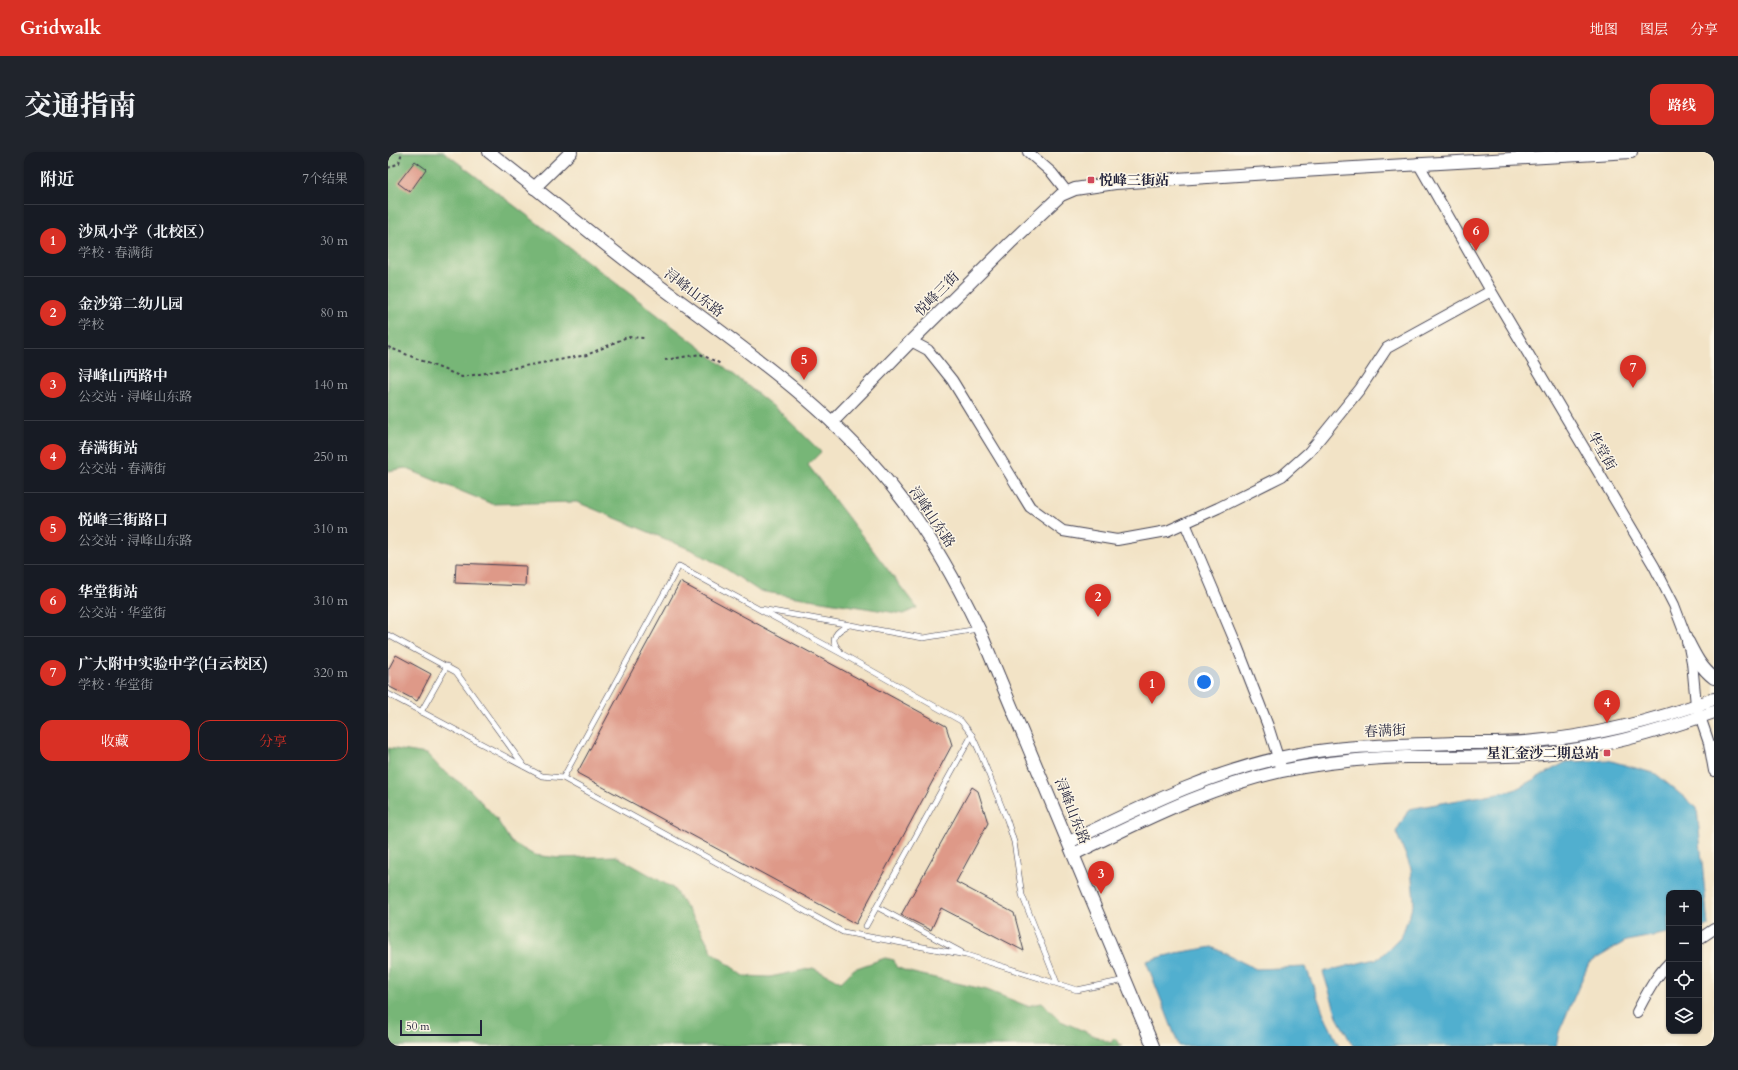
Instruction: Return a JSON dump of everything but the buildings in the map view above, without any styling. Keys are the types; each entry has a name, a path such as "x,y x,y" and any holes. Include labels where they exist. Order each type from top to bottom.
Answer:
{"street":[{"name":"浔峰山东路","path":"490,152 636,268 769,368 832,422 883,475 915,516 947,567 979,629 1074,854 1125,980 1154,1046"},
{"path":"534,188 571,152"},
{"path":"1028,152 1052,173 1067,192"},
{"name":"悦峰三街","path":"832,422 1010,243 1061,195 1067,192 1086,187 1115,183 1418,163 1631,152"},
{"name":"华堂街","path":"1418,163 1491,291 1654,566 1674,605 1688,642 1698,711 1709,744 1714,771"},
{"path":"911,341 928,350 952,380 1030,507 1063,531 1117,540 1167,531 1282,476 1309,452 1360,389 1387,348 1491,291"},
{"path":"1185,523 1237,646 1279,758 1282,770"},
{"path":"1688,642 1698,662 1705,671 1714,678"},
{"name":"春满街","path":"1074,854 1196,797 1227,786 1282,770 1337,762 1376,759 1543,754 1611,742 1664,729 1698,711 1714,699"},
{"name":"春满街","path":"1069,842 1192,785 1237,769 1279,758 1349,748 1439,744 1511,743 1562,739 1698,711 1714,712"},
{"path":"1702,937 1714,929"},
{"path":"1637,1012 1647,992 1666,966"}],"lane":[{"path":"563,778 679,566 948,712 961,721 972,735 1007,820 1014,842 1022,895 1057,983"},
{"path":"756,608 923,638 979,629"},
{"path":"844,655 836,647 834,641 836,634 840,629 849,625"},
{"path":"388,635 456,672 524,767"},
{"path":"421,712 446,666"},
{"path":"388,694 542,776 563,778 843,932 966,955 1077,990 1125,980"},
{"path":"866,926 972,735"},
{"path":"877,907 966,955"}],"path":[{"path":"388,168 399,163 402,152"},
{"path":"388,347 462,376 587,355 627,338 644,338"},
{"path":"665,360 700,354 721,364"}],"green space":[{"path":"388,152 444,152 697,345 779,411 821,452 808,465 917,608 903,614 759,591 723,567 694,551 577,502 492,504 405,468 388,471"},
{"path":"388,748 427,754 441,769 470,790 496,818 511,842 534,855 559,858 616,856 673,888 698,925 713,953 744,976 770,977 813,968 841,982 854,969 885,958 894,960 896,967 909,972 987,990 1027,1006 1042,1003 1061,1021 1111,1043 1114,1038 1122,1046 388,1046"}],"water":[{"path":"1608,760 1656,774 1697,808 1708,926 1702,927 1702,890 1666,890 1666,934 1626,941 1589,963 1559,1032 1556,1046 1353,1046 1338,1019 1323,972 1379,958 1402,935 1414,902 1411,868 1396,832 1409,809 1514,790 1566,762"},
{"path":"1212,947 1256,969 1306,967 1325,1017 1339,1046 1179,1046 1146,961 1176,953"}],"place":[{"name":"悦峰三街站","path":"1091,180"},
{"name":"华堂街站","path":"1476,251"},
{"name":"悦峰三街路口","path":"804,380"},
{"name":"广大附中实验中学(白云校区)","path":"1633,388"},
{"name":"金沙第二幼儿园","path":"1098,617"},
{"name":"沙凤小学（北校区）","path":"1152,704"},
{"name":"春满街站","path":"1607,723"},
{"name":"星汇金沙二期总站","path":"1607,753"},
{"name":"浔峰山西路中","path":"1101,894"}]}
